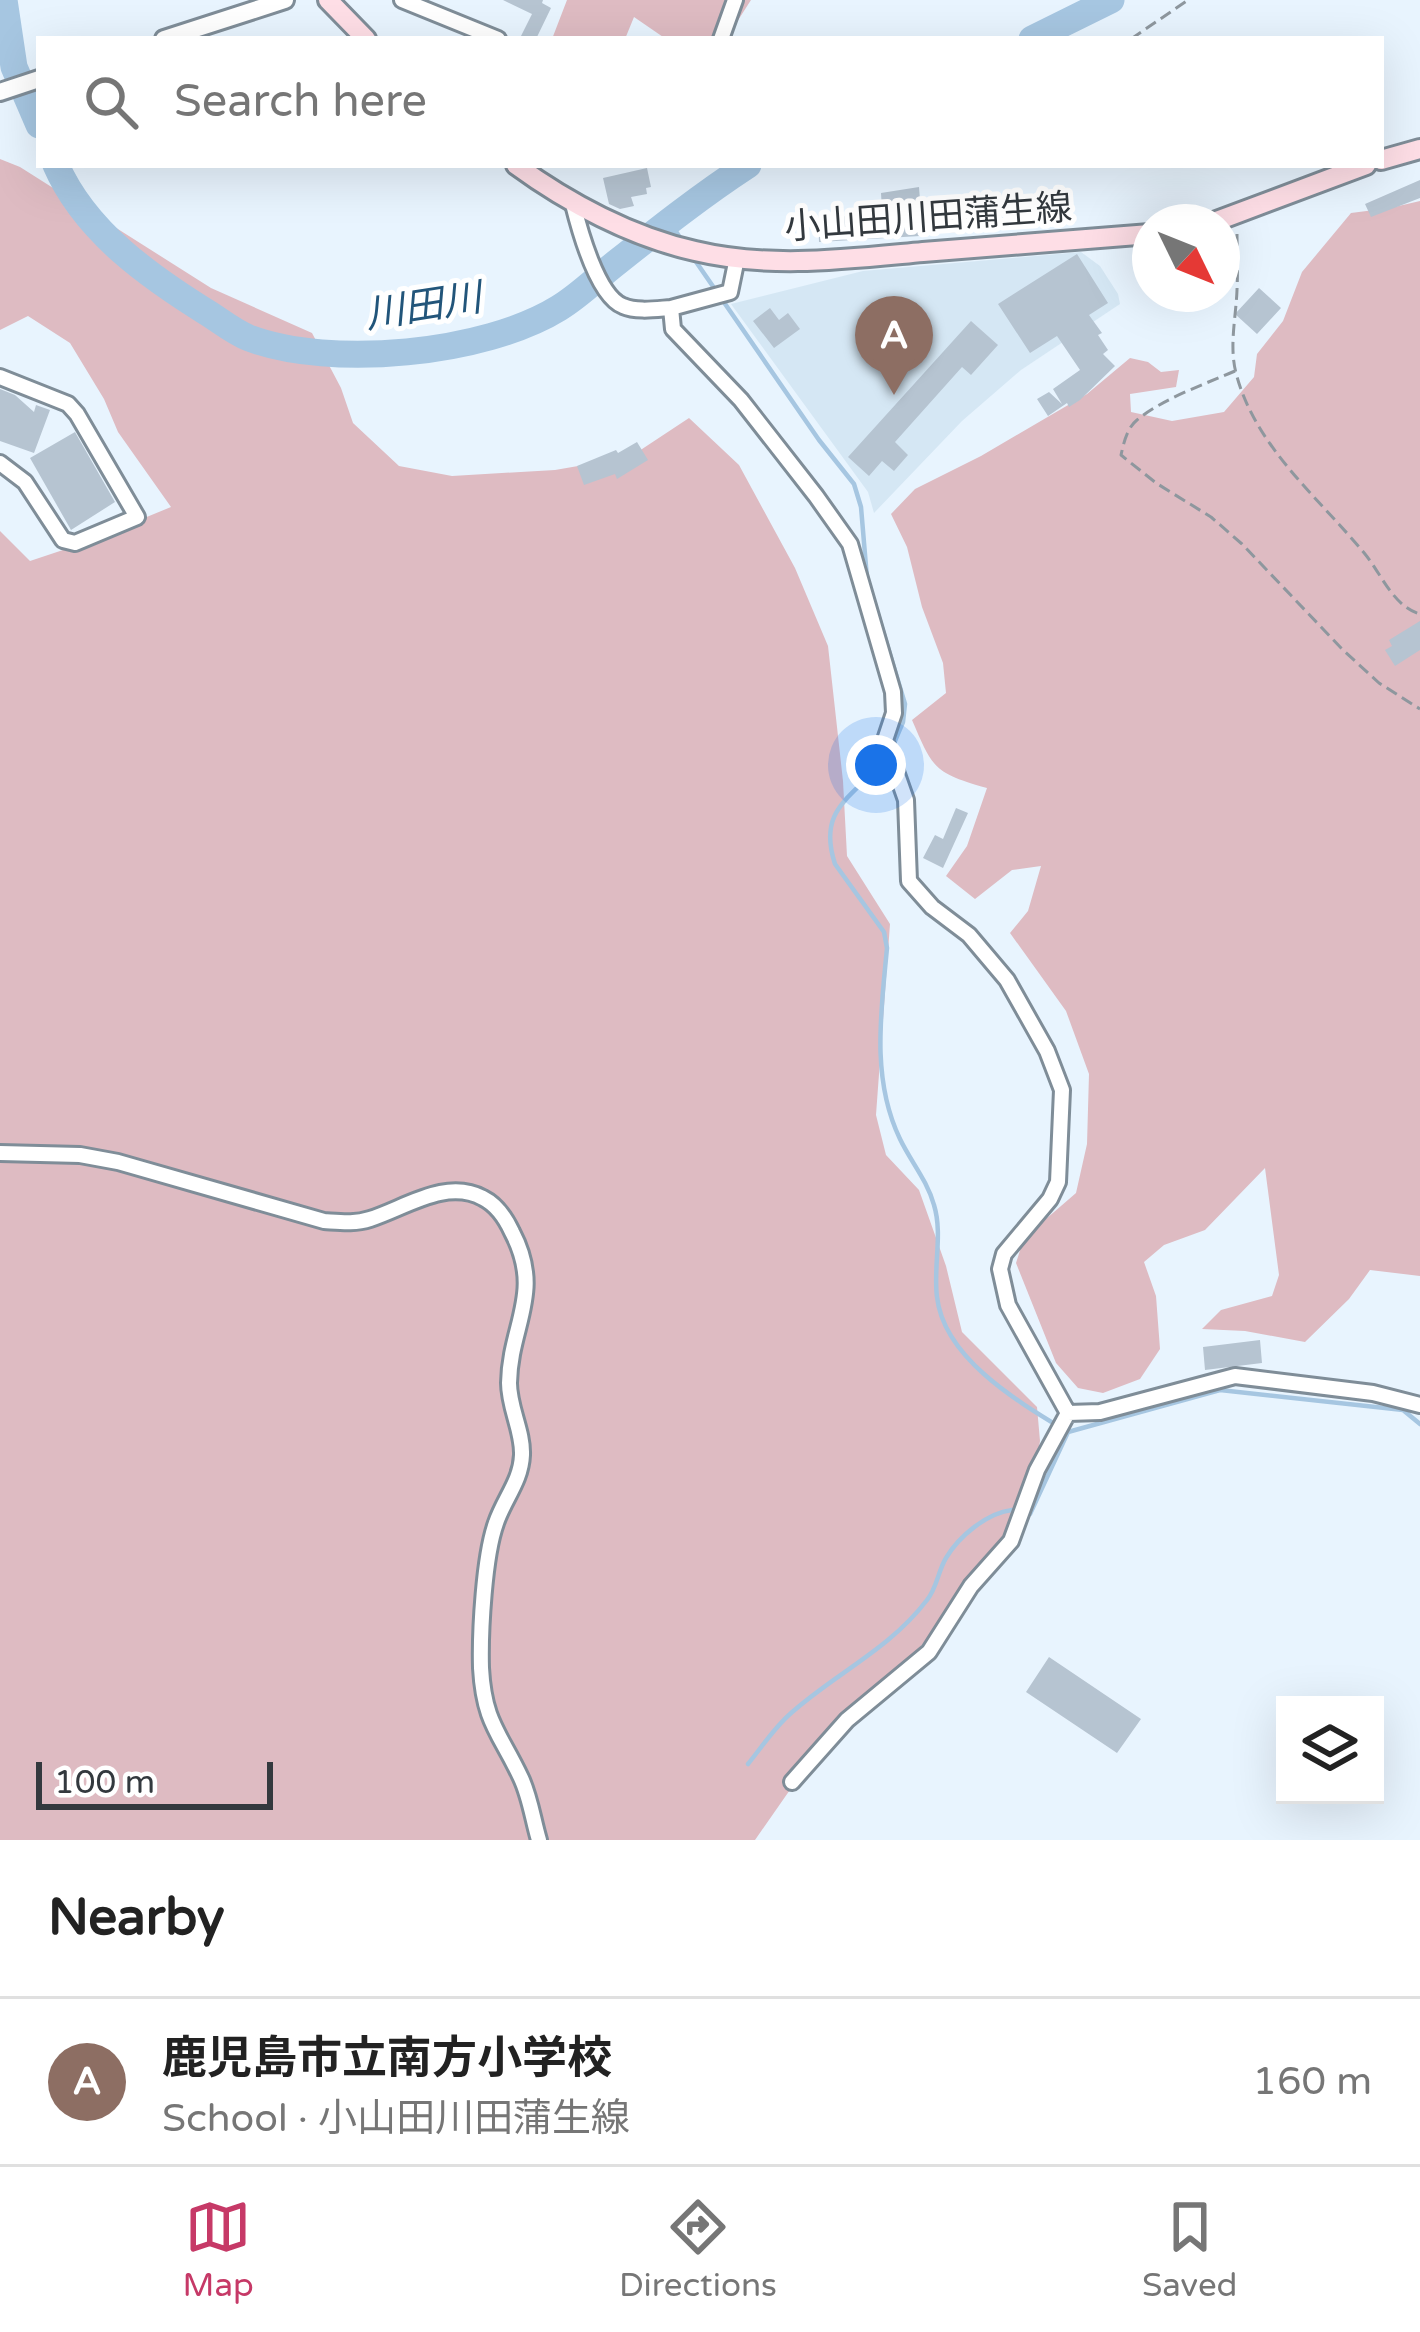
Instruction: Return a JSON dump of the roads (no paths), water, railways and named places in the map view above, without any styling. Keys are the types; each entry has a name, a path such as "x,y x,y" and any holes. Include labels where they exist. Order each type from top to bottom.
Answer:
{"main road":[{"path":"332,1 363,36"},
{"path":"1384,159 1420,149"},
{"name":"小山田川田蒲生線","path":"520,168 574,204 619,225 693,251 737,258 806,262 1132,235"},
{"path":"1240,213 1358,168"}],"street":[{"path":"173,36 285,0"},
{"path":"402,0 433,6 493,36"},
{"path":"722,36 735,0"},
{"path":"0,92 36,81"},
{"path":"574,204 584,249 613,299 623,307 671,308 730,292 737,258"},
{"path":"671,308 674,328 741,400 850,544 893,692 894,713 885,740 906,800 909,881 932,908 969,935 1007,980 1039,1034 1062,1090 1058,1182 1050,1199 1004,1254 1000,1269 1008,1305 1062,1424"},
{"path":"0,376 68,404 137,517 75,543 63,540 25,482 0,464"},
{"path":"0,1153 80,1155 118,1162 324,1221 368,1220 425,1196 465,1192 485,1198 504,1216 526,1269 527,1297 509,1379 510,1407 522,1456 514,1489 496,1521 487,1566 481,1664 485,1708 523,1782 539,1840"},
{"path":"792,1782 847,1720 929,1652 971,1586 1011,1541 1037,1471 1062,1424 1235,1376 1373,1393 1420,1405"}],"waterway":[{"name":"川田川","path":"4,0 14,67 36,118"},
{"name":"川田川","path":"1038,36 1111,0"},
{"name":"川田川","path":"58,168 84,212 122,251 234,331 283,347 364,354 450,346 528,324 566,303 744,168"},
{"path":"669,221 683,242"},
{"path":"692,256 854,484 861,507 867,578 905,704 892,748"},
{"path":"886,757 835,815 831,844 835,864 884,932 880,1045 885,1093 900,1139 934,1205 936,1286 943,1319 954,1340 987,1377 1068,1432 1030,1514"},
{"path":"1068,1432 1220,1390 1403,1410 1420,1424"},
{"path":"748,1764 790,1714 912,1618 930,1595 946,1558 966,1534 1012,1510"}],"place":[{"name":"鹿児島市立南方小学校","path":"894,395"}]}
